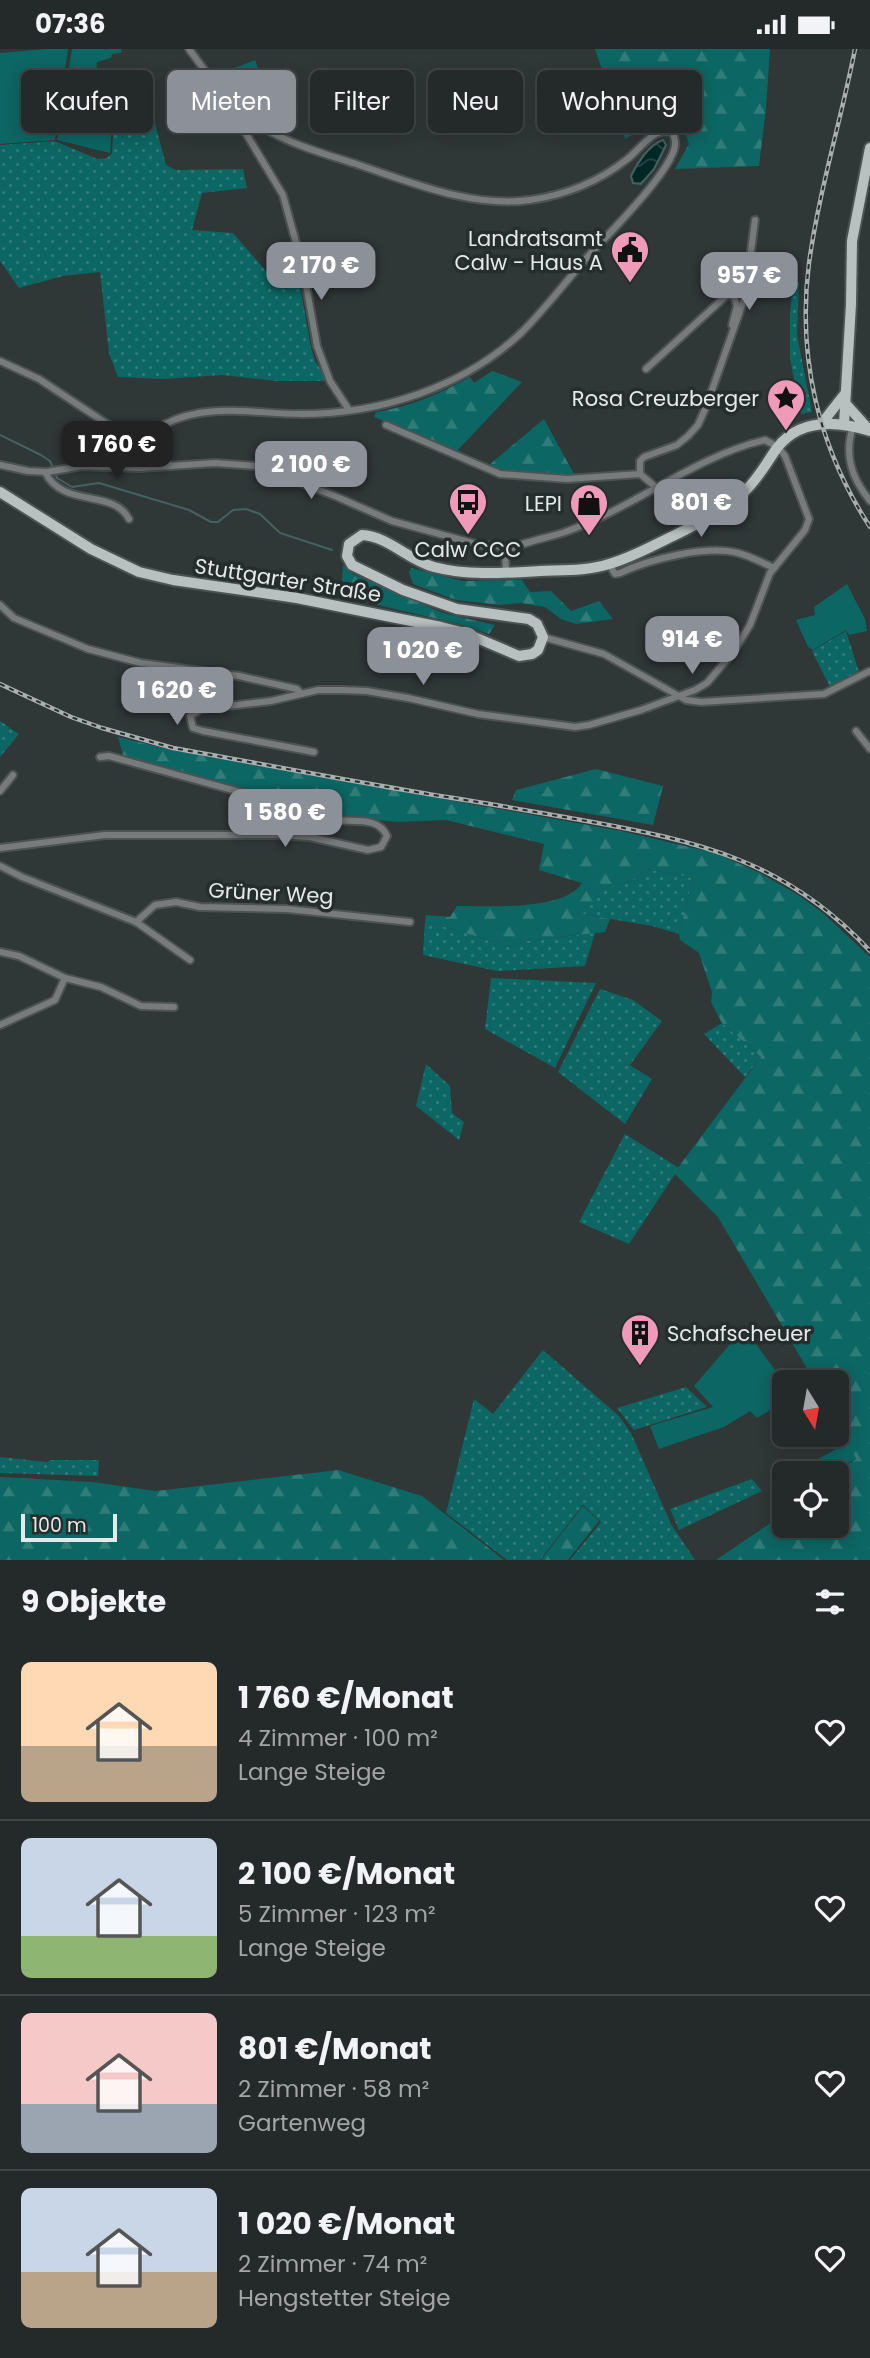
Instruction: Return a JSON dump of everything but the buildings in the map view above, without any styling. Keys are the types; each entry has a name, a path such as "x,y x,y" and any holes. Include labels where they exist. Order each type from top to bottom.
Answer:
{"main road":[{"path":"849,425 845,398 852,241 870,148"},
{"path":"822,423 845,398"},
{"path":"845,398 870,431"},
{"name":"Stuttgarter Straße","path":"0,492 91,549 139,572 173,580 297,598 441,627 465,633 519,656 538,650 543,637 537,624 529,619 457,609 379,580 352,565 347,551 351,540 362,534 375,537 405,555 434,567 475,573 582,569 609,564 672,536 735,499 749,487 778,447 796,432 822,423 849,425 870,431"}],"street":[{"path":"188,49 204,70"},
{"path":"152,452 152,447 165,424 192,413 244,410 301,414 349,410 417,395 462,375 521,333 646,191 667,163 675,145 673,134 663,130 657,132 639,150 607,173 568,192 506,202 442,191 318,152 275,133"},
{"path":"245,133 284,198 303,268 317,346 331,381 349,410"},
{"path":"640,474 640,461 644,457 677,445 698,425 732,340 745,297 755,220"},
{"path":"646,369 727,295 734,296 736,302 729,335 732,340"},
{"path":"0,361 39,379 172,467"},
{"path":"386,425 500,474 567,479 640,474 657,488"},
{"path":"849,425 849,461 870,501"},
{"path":"314,752 203,731 193,728 190,716 201,709 271,701 318,690 367,691 478,714 575,727 631,713 695,690 707,683 725,664 750,625 774,568 805,530 810,519 785,456 778,447 765,440 745,444 597,521 537,541 512,546 505,552"},
{"path":"0,465 46,472 82,466 172,467 215,463 257,466 392,521 480,545 499,546 505,552 506,572"},
{"path":"46,472 50,480 67,493 113,505 122,510 129,519"},
{"path":"609,564 615,574 653,561 724,551 739,553 774,568"},
{"path":"0,605 13,618 88,649 141,663 249,677 297,689 301,693"},
{"path":"543,637 604,654 686,700 701,702 824,694 870,671"},
{"path":"856,731 870,749"},
{"path":"0,848 105,835 275,835 310,837 368,850 381,847 387,836 378,824 331,820 285,804 108,756 100,757"},
{"path":"0,791 13,775"},
{"path":"0,866 136,922 190,960"},
{"name":"Grüner Weg","path":"136,922 155,905 176,902 200,907 287,909 410,922"},
{"path":"0,952 19,956 65,978 101,987 141,1006 174,1007"},
{"path":"0,1025 55,1000 65,978"}],"green space":[{"path":"68,49 65,70 21,70 21,133 56,133 55,140 0,144 0,53"},
{"path":"72,49 122,49 121,53 112,54 111,58 97,62 96,70 69,70"},
{"path":"595,49 770,49 759,166 675,169 689,144 685,133 702,133 702,70 602,70"},
{"path":"255,60 259,70 229,70"},
{"path":"153,116 166,165 176,170 243,169 247,188 202,193 192,230 233,233 266,271 297,268 311,348 315,361 328,381 275,381 222,375 163,379 118,377 109,353 100,272 63,276 19,288 0,261 0,145 55,141 97,159 107,158 112,153 113,133 153,133"},
{"path":"58,133 111,133 110,153 57,140"},
{"path":"623,133 636,133 625,139"},
{"path":"793,282 799,282 797,335 812,412 801,414 790,358"},
{"path":"492,371 522,382 456,452 374,417 376,412 424,399 470,377 474,383"},
{"path":"544,419 574,474 531,475 489,465"},
{"path":"343,565 353,574 443,613 495,625 489,634 459,624 361,601 342,581"},
{"path":"411,568 462,581 522,580 530,592 551,591 571,611 599,601 613,619 576,624 561,619 545,607 521,603 500,605 456,600 413,584 409,573"},
{"path":"847,584 865,619 867,631 849,635 846,630 813,650 808,647 796,620 815,615 814,607"},
{"path":"846,631 859,672 830,687 812,651"},
{"path":"0,721 19,734 0,757"},
{"path":"118,737 172,750 621,831 715,853 760,873 800,896 824,914 870,957 870,1560 716,1560 772,1522 772,1538 849,1538 849,1463 856,1459 849,1446 849,1370 808,1370 718,1217 674,1173 761,1057 722,1023 711,1002 712,992 699,953 680,940 679,934 693,878 647,869 630,882 601,889 583,914 610,919 605,932 526,941 512,947 425,921 426,915 450,917 457,906 543,903 573,892 582,883 539,870 544,844 446,820 399,822 332,816 123,755"},
{"path":"596,769 663,786 653,825 512,800 516,790"},
{"path":"647,869 693,878 679,934 652,926 582,914 601,889 630,882"},
{"path":"425,921 512,947 526,941 595,933 585,966 497,971 423,955"},
{"path":"491,978 596,983 555,1068 485,1029"},
{"path":"600,989 633,1000 662,1021 630,1065 652,1079 625,1124 558,1072"},
{"path":"722,1023 761,1057 745,1077 704,1034"},
{"path":"426,1064 450,1086 452,1113 464,1122 459,1140 416,1106"},
{"path":"625,1134 679,1168 629,1244 579,1222"},
{"path":"744,1328 775,1370 772,1370 772,1409 757,1418 750,1411 724,1427 659,1449 650,1426 713,1407 694,1386"},
{"path":"543,1350 619,1416 631,1433 671,1524 695,1560 570,1560 601,1522 583,1505 540,1560 507,1560 446,1513 474,1399 493,1414"},
{"path":"686,1387 707,1407 634,1430 617,1408"},
{"path":"849,1445 856,1459 849,1462 818,1459"},
{"path":"0,1457 47,1462 99,1460 98,1476 0,1473"},
{"path":"338,1470 422,1496 504,1560 0,1560 0,1477 92,1482 156,1491"},
{"path":"752,1479 762,1491 679,1530 670,1509"},
{"path":"583,1506 599,1521 568,1560 541,1560"}],"water":[{"path":"663,140 666,145 654,169 641,184 633,183 631,176 640,160 648,150"}],"waterway":[{"path":"0,435 50,461 57,478 72,487 99,483 189,510 211,522 218,522 233,510 246,509 260,514 280,533 332,550"}],"railway":[{"path":"855,49 813,236 806,298 806,333 809,367 825,433 852,497 870,527"},
{"path":"0,684 71,717 173,748 624,828 701,847 738,859 805,895 838,920 870,951"}],"place":[{"name":"Landratsamt Calw - Haus A","path":"630,284"},
{"name":"Rosa Creuzberger","path":"786,432"},
{"name":"Calw CCC","path":"468,536"},
{"name":"LEPI","path":"589,537"},
{"name":"Schafscheuer","path":"640,1367"}]}
